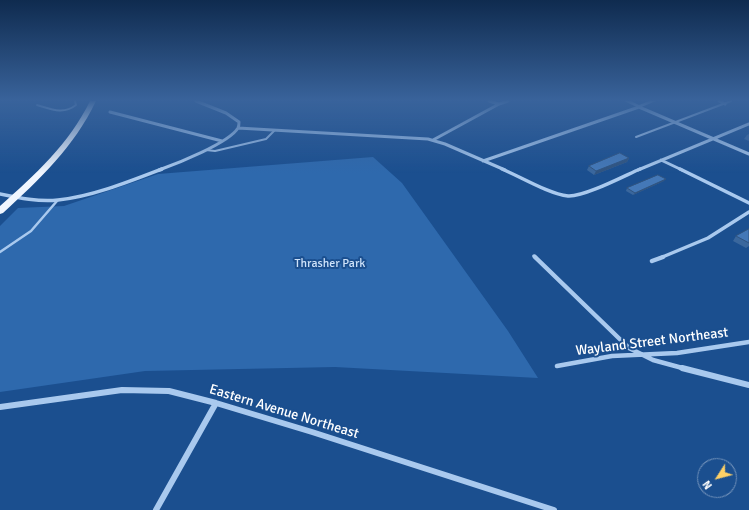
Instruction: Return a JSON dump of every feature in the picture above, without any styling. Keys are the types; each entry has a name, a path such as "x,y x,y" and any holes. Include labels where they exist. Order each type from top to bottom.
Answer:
{"main road":[{"path":"0,211 64,150 82,125"}],"street":[{"path":"160,125 223,141"},
{"path":"0,194 57,201 85,195 152,172 206,150 223,141 238,128 239,125"},
{"path":"433,140 460,125"},
{"path":"483,161 588,125"},
{"path":"681,125 749,154"},
{"path":"238,128 433,140 564,196 575,196 747,125"},
{"path":"661,160 749,203"},
{"path":"652,261 708,238 749,212"},
{"path":"534,256 623,343 640,354 667,364 749,385"},
{"name":"Wayland Street Northeast","path":"557,366 612,356 677,353 749,342"},
{"name":"Eastern Avenue Northeast","path":"0,407 100,392 143,390 169,391 216,403 554,510"},
{"path":"156,510 216,403"}],"lane":[{"path":"636,137 668,125"},
{"path":"206,150 215,151 266,139 275,130"},
{"path":"0,252 31,231 57,201"}],"green space":[{"name":"Thrasher Park","path":"373,157 402,183 508,331 538,378 335,367 145,371 0,392 0,226 18,208 64,206 158,174"}],"building":[{"path":"620,153 629,158 596,171 589,166"},
{"path":"658,175 666,179 635,193 627,188"},
{"path":"749,229 749,243 736,236"}]}
